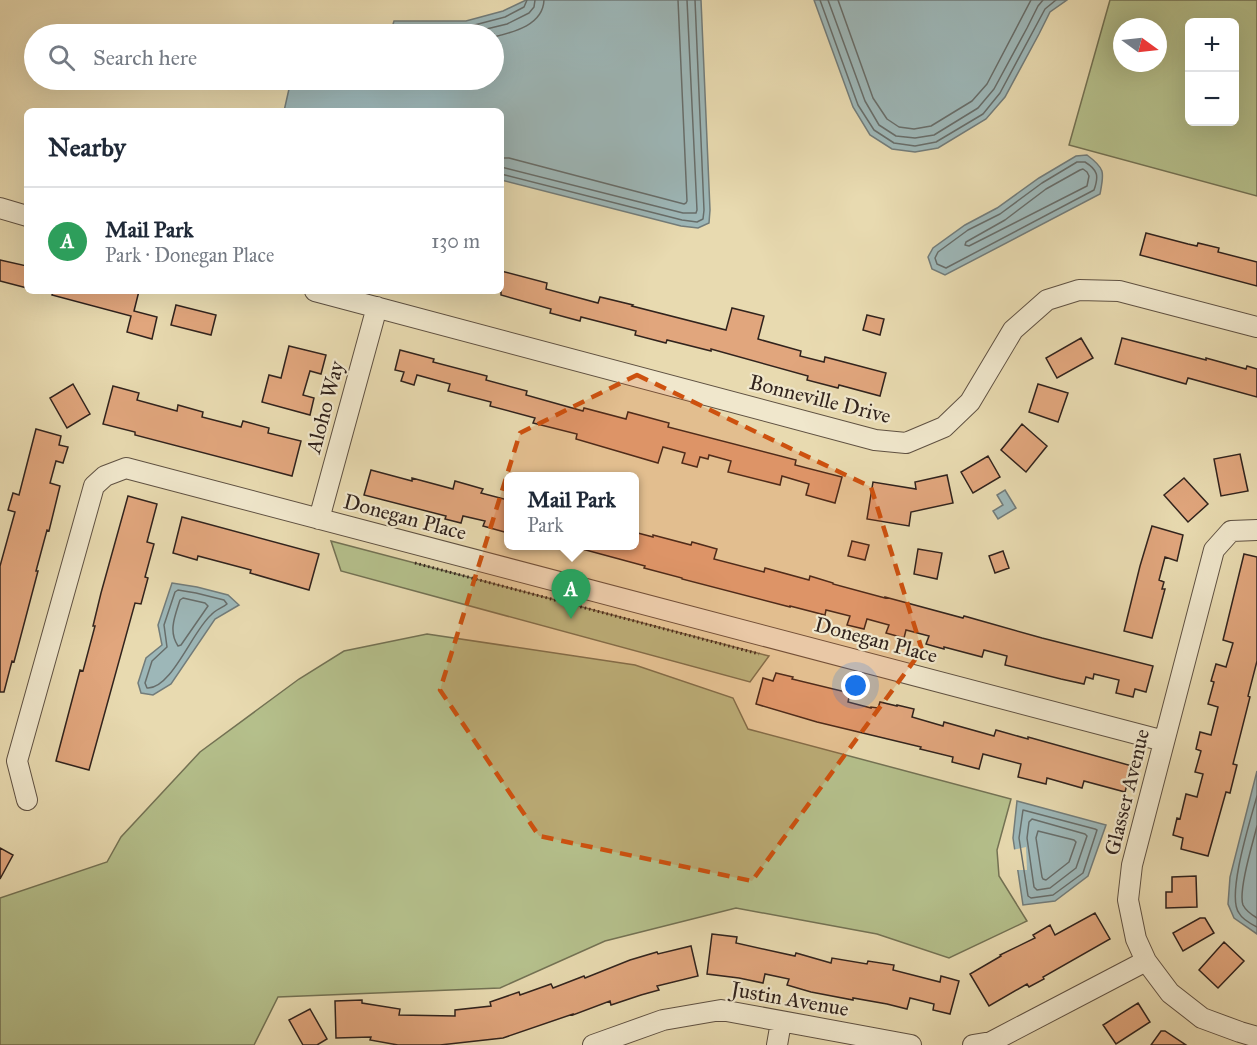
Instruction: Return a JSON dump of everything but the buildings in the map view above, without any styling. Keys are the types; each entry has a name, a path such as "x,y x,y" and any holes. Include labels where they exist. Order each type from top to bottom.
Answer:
{"street":[{"path":"0,208 24,215"},
{"name":"Bonneville Drive","path":"327,294 875,440 906,443 944,427 970,402 1013,330 1047,300 1079,290 1119,291 1257,327"},
{"name":"Aloho Way","path":"319,519 377,307"},
{"name":"Donegan Place","path":"27,800 17,761 94,486 105,476 126,468 1164,741"},
{"name":"Glasser Avenue","path":"1257,530 1231,531 1214,550 1132,865 1128,900 1136,939 1146,961 1170,993 1202,1018 1257,1037"},
{"path":"986,1044 1146,961"},
{"name":"Justin Avenue","path":"593,1045 663,1020 721,1010 911,1045"},
{"path":"777,1045 781,1022"}],"path":[{"path":"405,561 759,654"}],"highlighted area":[{"path":"637,375 871,487 922,650 752,881 539,836 440,690 520,433"}],"green space":[{"path":"1110,0 1257,0 1257,196 1069,145"},
{"path":"331,541 769,656 750,682 341,571"},
{"path":"427,634 635,665 733,698 748,729 1011,799 997,850 999,876 1027,921 949,958 877,934 736,908 605,941 500,988 278,997 254,1045 0,1045 0,898 107,862 121,837 200,752 299,679 344,651"}],"water":[{"path":"526,0 701,0 709,223 698,228 681,226 504,181 504,108 285,108 289,90 504,90 504,24 393,24 394,21 466,21 503,11"},
{"path":"814,0 1067,0 1050,12 1005,97 986,119 938,148 915,152 892,149 870,135 853,107"},
{"path":"1087,155 1101,168 1100,194 945,275 932,269 928,257 933,248 965,225 997,208 1039,178 1076,156"},
{"path":"1005,490 1016,508 998,519 993,511 1003,505 997,495"},
{"path":"172,583 228,595 239,605 215,619 171,684 153,695 141,693 138,683 146,658 162,645 158,625"},
{"path":"1257,771 1257,934 1234,918 1228,904 1230,877"},
{"path":"1017,801 1106,825 1088,876 1055,901 1023,905 1013,838"}],"pier":[{"path":"1026,847 1027,870 1015,870 1012,850"}],"place":[{"name":"Mail Park","path":"571,619"}]}
